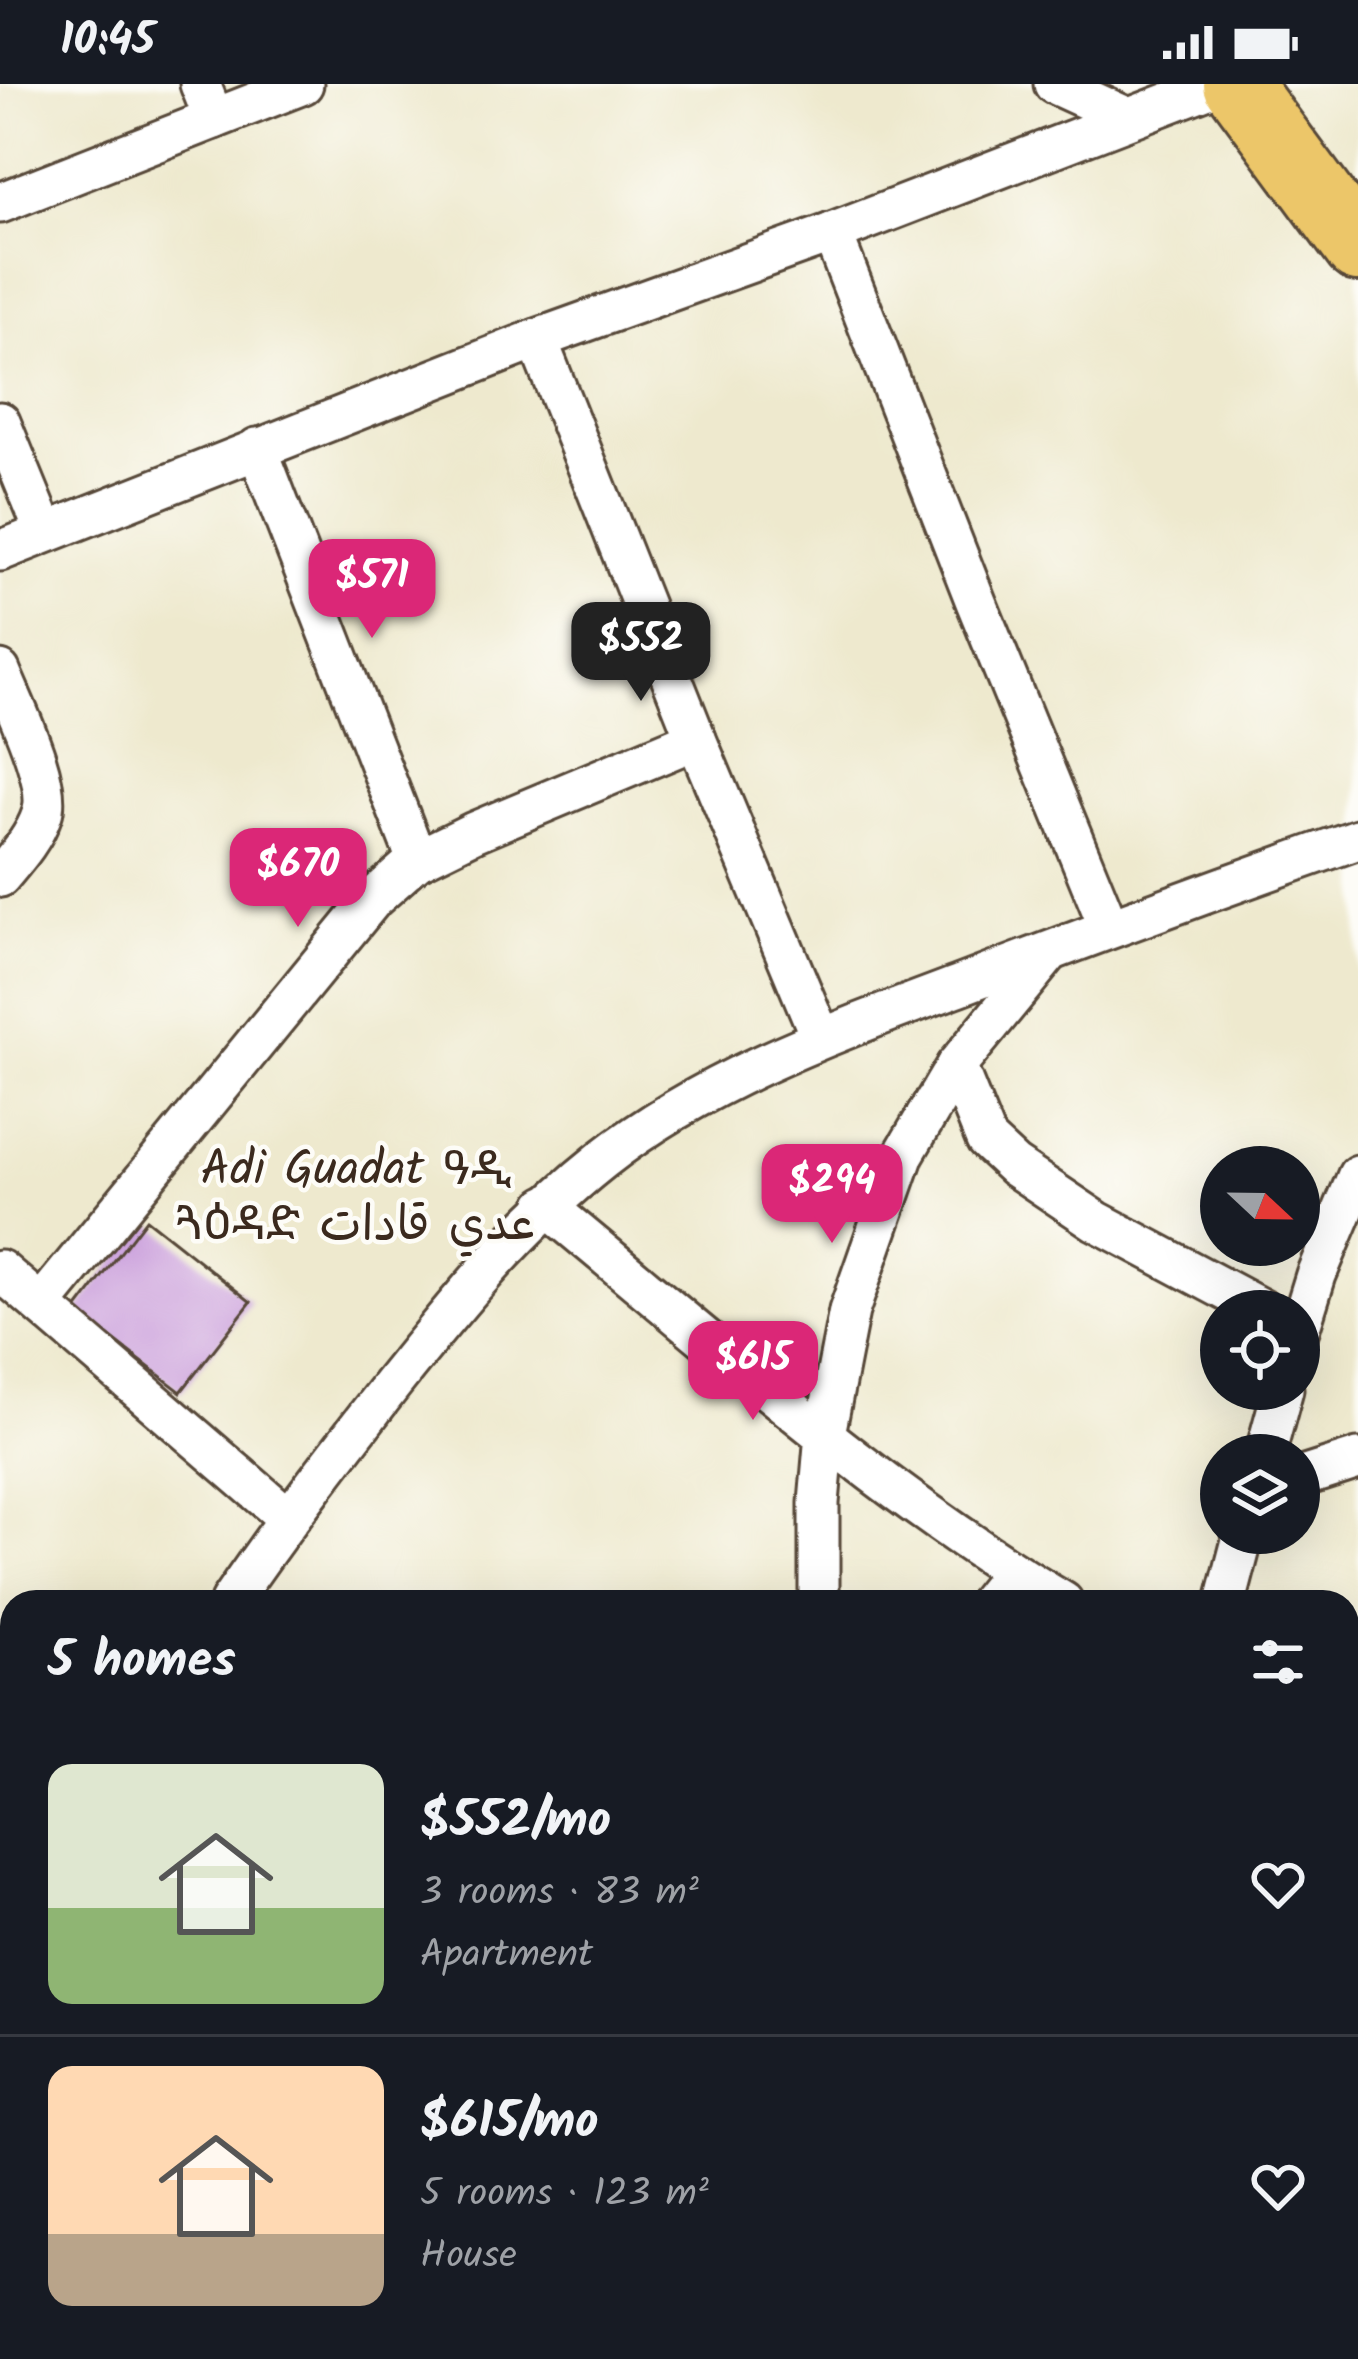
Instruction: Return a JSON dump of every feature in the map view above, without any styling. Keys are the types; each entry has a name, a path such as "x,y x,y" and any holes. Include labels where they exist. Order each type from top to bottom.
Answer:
{"highway":[{"path":"1238,84 1358,248"}],"street":[{"path":"0,203 207,101 303,84"},
{"path":"1054,84 1126,117"},
{"path":"0,551 537,339 832,233 1218,84"},
{"path":"832,233 1109,927"},
{"path":"537,339 695,739 821,1038"},
{"path":"0,422 45,532"},
{"path":"257,448 417,860"},
{"path":"0,670 46,791 43,813 22,851 0,877"},
{"path":"42,1304 373,899 417,860 695,739"},
{"path":"238,1590 287,1517 454,1307 546,1206 671,1111 821,1038 1109,927 1358,839"},
{"path":"819,1590 825,1434 849,1311 904,1154 956,1066 1052,950"},
{"path":"956,1066 986,1140 1015,1166 1096,1221 1226,1290"},
{"path":"1313,1290 1358,1175"},
{"path":"546,1206 825,1434 1001,1587"},
{"path":"0,1270 287,1517"},
{"path":"1320,1472 1358,1460"},
{"path":"1229,1590 1239,1554"}],"building":[{"path":"146,1219 251,1302 181,1392 76,1311"}],"district":[{"name":"Adi Guadat ዓዲ ጓዕዳድ عدي قادات","path":"356,1198"}]}
